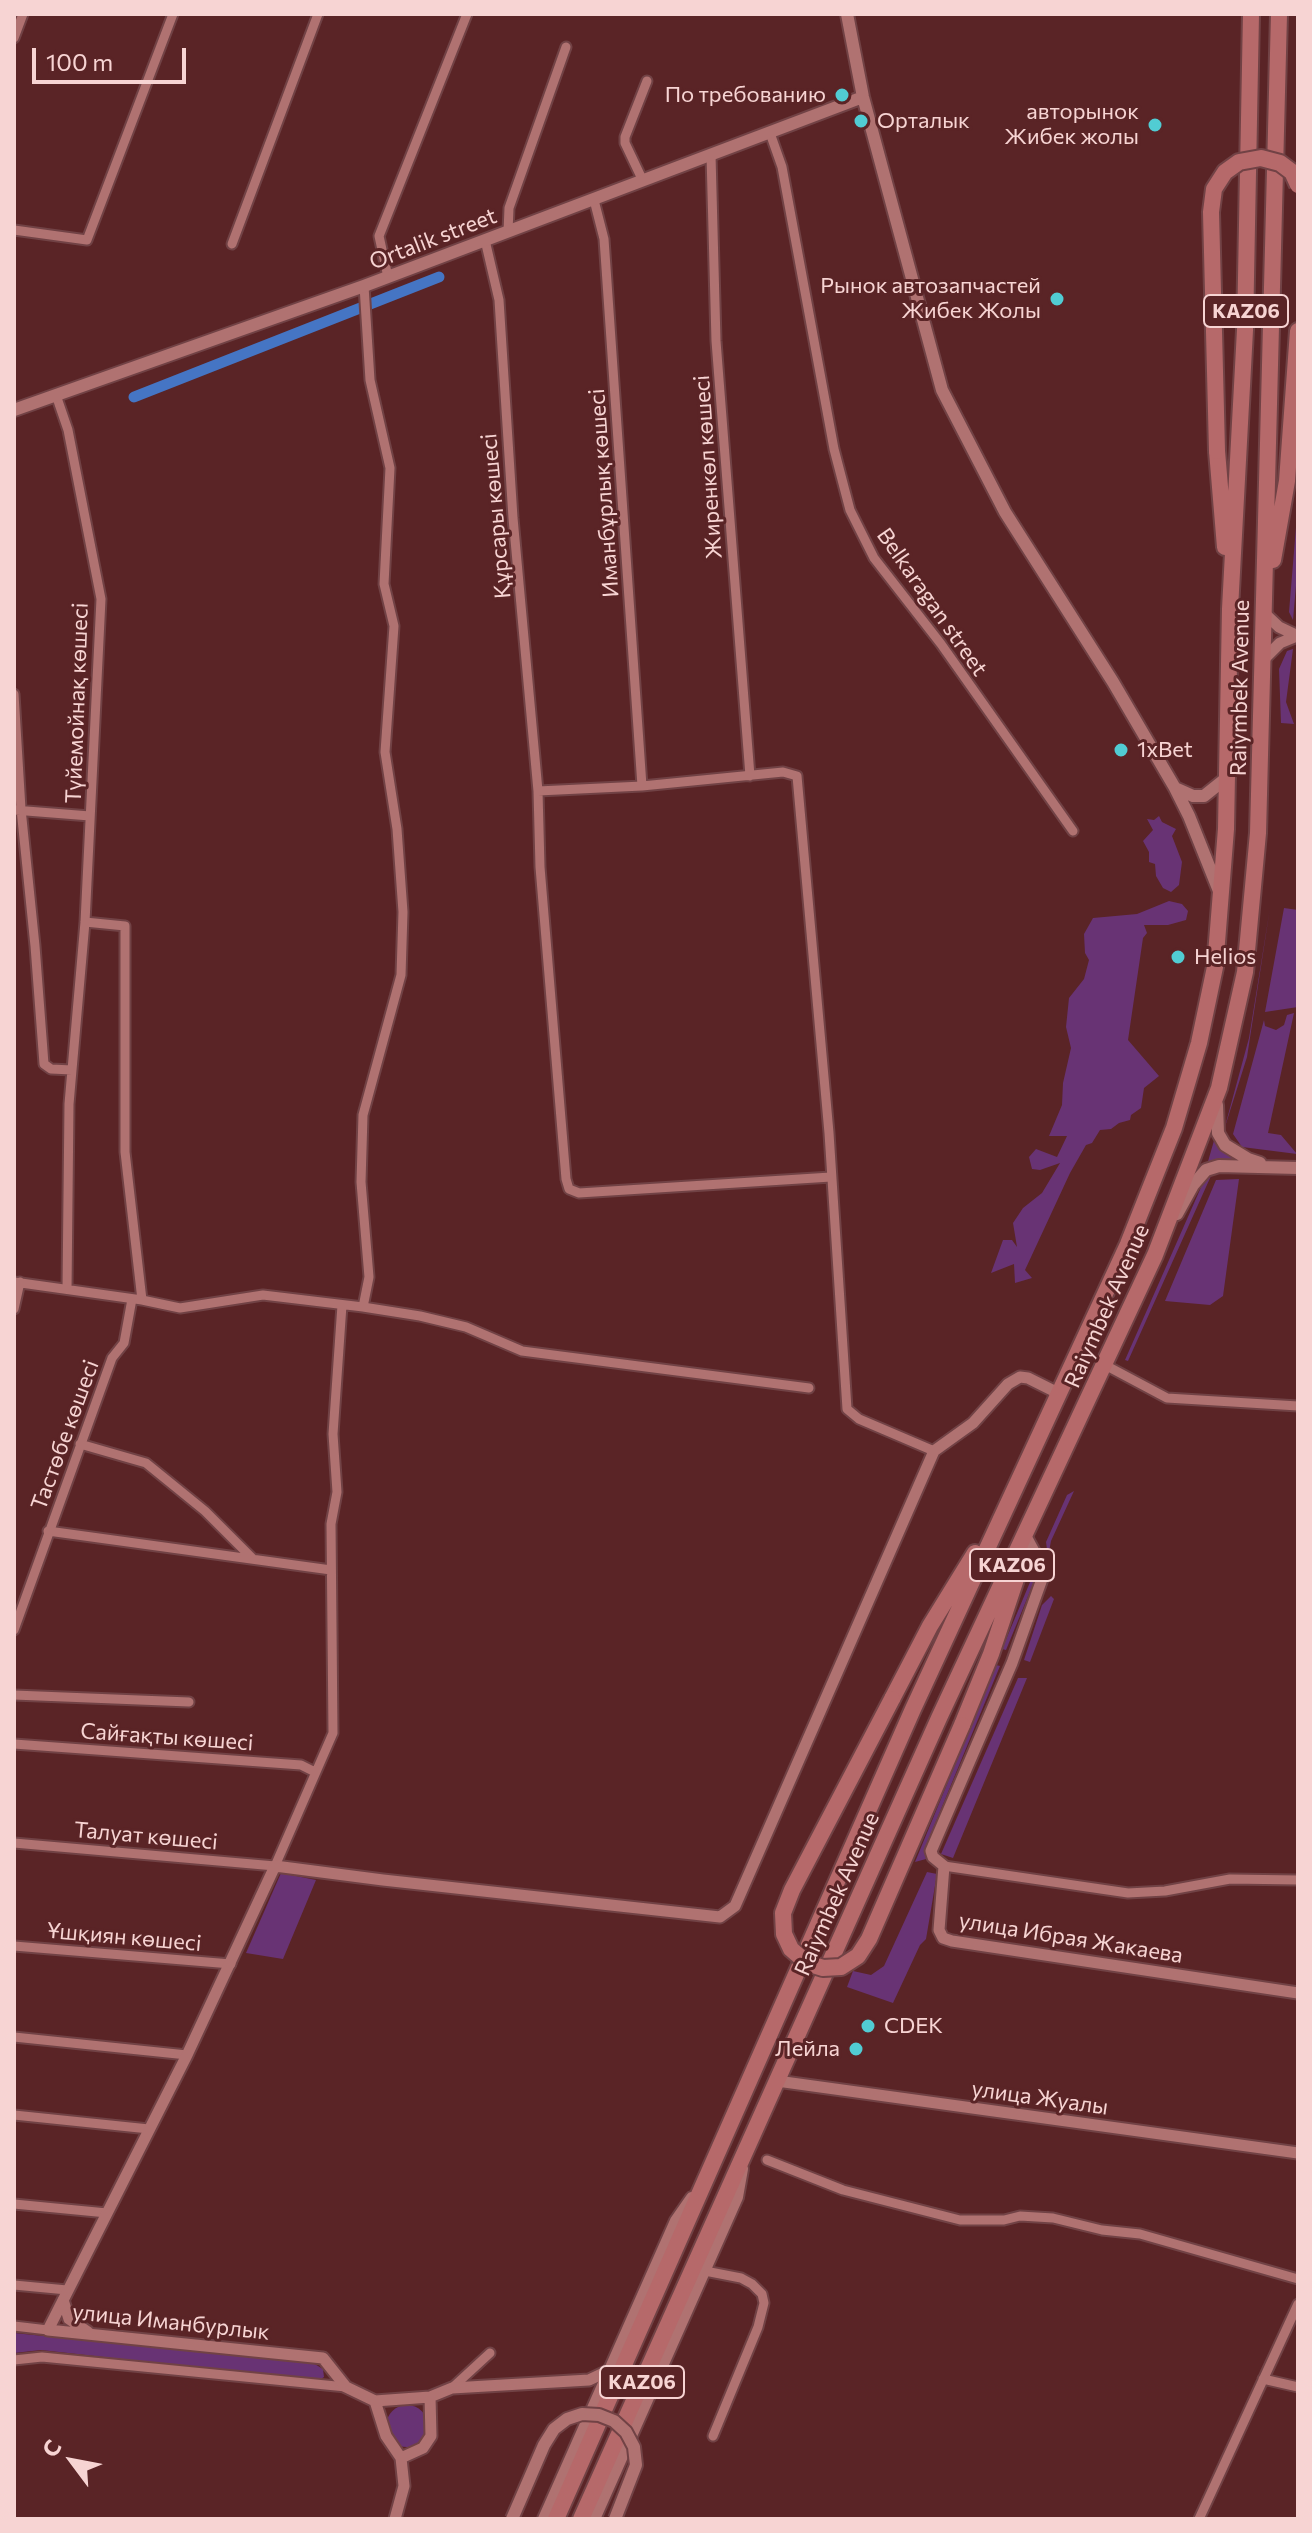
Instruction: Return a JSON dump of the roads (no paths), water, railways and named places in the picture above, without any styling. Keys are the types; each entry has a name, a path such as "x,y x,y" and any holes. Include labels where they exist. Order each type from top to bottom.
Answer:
{"highway":[{"name":"Raiymbek Avenue","path":"556,2519 913,1709 1128,1244 1174,1128 1199,1043 1215,967 1229,776 1230,609 1245,330 1251,14"},
{"name":"Raiymbek Avenue","path":"581,2519 939,1718 1155,1255 1219,1088 1245,972 1258,833 1279,14"},
{"path":"1230,609 1217,451 1211,212 1214,189 1225,172 1239,162 1261,158 1280,163 1292,172 1298,185"},
{"path":"1263,612 1290,453 1298,331"},
{"path":"1012,1494 930,1626 792,1890 783,1913 784,1934 791,1949 807,1963 823,1968 841,1967 858,1956 869,1939 991,1654 1040,1506"}],"main road":[{"path":"847,14 863,97 942,390 1019,536 1113,682 1175,788 1222,898"},
{"name":"Ortalik street","path":"14,410 364,286 863,97"},
{"path":"1175,788 1193,796 1204,796 1229,776"},
{"path":"1219,1088 1216,1120 1218,1133 1225,1145 1248,1159 1270,1166"},
{"path":"1155,1255 1193,1185 1206,1170 1219,1166 1298,1168"},
{"path":"594,2519 737,2197 746,2150"},
{"path":"544,2519 676,2221 707,2176"},
{"path":"512,2519 554,2429 567,2419 582,2414 599,2415 614,2421 626,2432 634,2447 636,2465 615,2519"}],"street":[{"path":"14,38 23,14"},
{"path":"14,230 87,240 173,14"},
{"path":"232,244 318,14"},
{"path":"388,277 379,236 467,14"},
{"path":"508,232 509,208 566,47"},
{"path":"643,181 625,137 647,81"},
{"name":"Belkaragan street","path":"770,133 782,167 834,449 850,510 874,558 941,644 1073,831"},
{"name":"Жиренкөл көшесі","path":"711,155 716,341 750,776"},
{"name":"Иманбұрлық көшесі","path":"594,200 604,239 642,786"},
{"name":"Құрсары көшесі","path":"485,240 499,300 513,518 538,791 541,882 569,1189 579,1193 831,1177"},
{"path":"363,1307 369,1277 361,1182 363,1115 378,1050 401,975 403,912 397,829 385,752 394,626 384,584 390,468 370,380 364,286"},
{"name":"Түйемойнақ көшесі","path":"56,395 68,430 101,599 85,922 72,1070 66,1193 67,1289"},
{"path":"1263,612 1279,627 1297,636"},
{"path":"1262,661 1280,643 1297,636"},
{"path":"14,694 17,810 35,946 44,1064 51,1069 72,1070"},
{"path":"538,791 642,786 783,772 793,774 799,780 847,1409 859,1419 934,1451"},
{"path":"17,810 90,816"},
{"path":"85,922 125,926 125,1152 137,1299"},
{"path":"14,1309 17,1282 180,1308 263,1295 420,1316 466,1327 522,1351 809,1388"},
{"name":"Тастөбе көшесі","path":"14,1630 112,1358 124,1343 137,1299"},
{"path":"48,2330 231,1964 333,1733 331,1524 337,1492 333,1434 342,1305"},
{"path":"1105,1365 1167,1398 1298,1406"},
{"path":"275,1866 720,1917 735,1906 934,1451 973,1423 1008,1384 1020,1377 1058,1393"},
{"path":"80,1444 146,1463 205,1511 253,1559"},
{"path":"48,1531 331,1570"},
{"path":"991,1654 1012,1663 1042,1579 1041,1564 1028,1540"},
{"name":"улица Ибрая Жакаева","path":"1012,1663 931,1851 933,1857 944,1866 939,1930 943,1938 1298,1993"},
{"path":"14,1695 189,1702"},
{"name":"Сайғақты көшесі","path":"14,1744 293,1765 315,1772"},
{"name":"Талуат көшесі","path":"14,1843 275,1866"},
{"path":"944,1866 1128,1893 1165,1891 1230,1879 1298,1880"},
{"name":"Ұшқиян көшесі","path":"14,1946 231,1964"},
{"path":"14,2037 187,2055"},
{"name":"улица Жуалы","path":"777,2081 1298,2153"},
{"path":"14,2115 149,2129"},
{"path":"767,2160 843,2190 960,2220 1004,2220 1020,2216 1053,2218 1102,2230 1140,2234 1298,2279"},
{"path":"14,2204 107,2213"},
{"path":"705,2271 741,2278 752,2284 762,2294 764,2309 713,2436"},
{"path":"14,2285 65,2295"},
{"path":"65,2295 69,2319 92,2334"},
{"path":"1199,2519 1298,2304"},
{"name":"улица Иманбурлык","path":"14,2326 323,2358 346,2387"},
{"path":"452,2388 490,2353"},
{"path":"14,2360 42,2357 346,2387 375,2401 430,2397 452,2388 589,2380 610,2370"},
{"path":"1263,2379 1298,2387"},
{"path":"576,2381 596,2400"},
{"path":"401,2458 423,2448 431,2436 430,2397"},
{"path":"375,2401 386,2436 401,2458 404,2486 395,2519"}],"waterway":[{"path":"134,397 439,277"}],"place":[{"name":"По требованию","path":"842,95"},
{"name":"Орталык","path":"861,121"},
{"name":"авторынок Жибек жолы","path":"1155,125"},
{"name":"Рынок автозапчастей Жибек Жолы","path":"1057,299"},
{"name":"1xBet","path":"1121,750"},
{"name":"Helios","path":"1178,957"},
{"name":"CDEK","path":"868,2026"},
{"name":"Лейла","path":"856,2049"}]}
